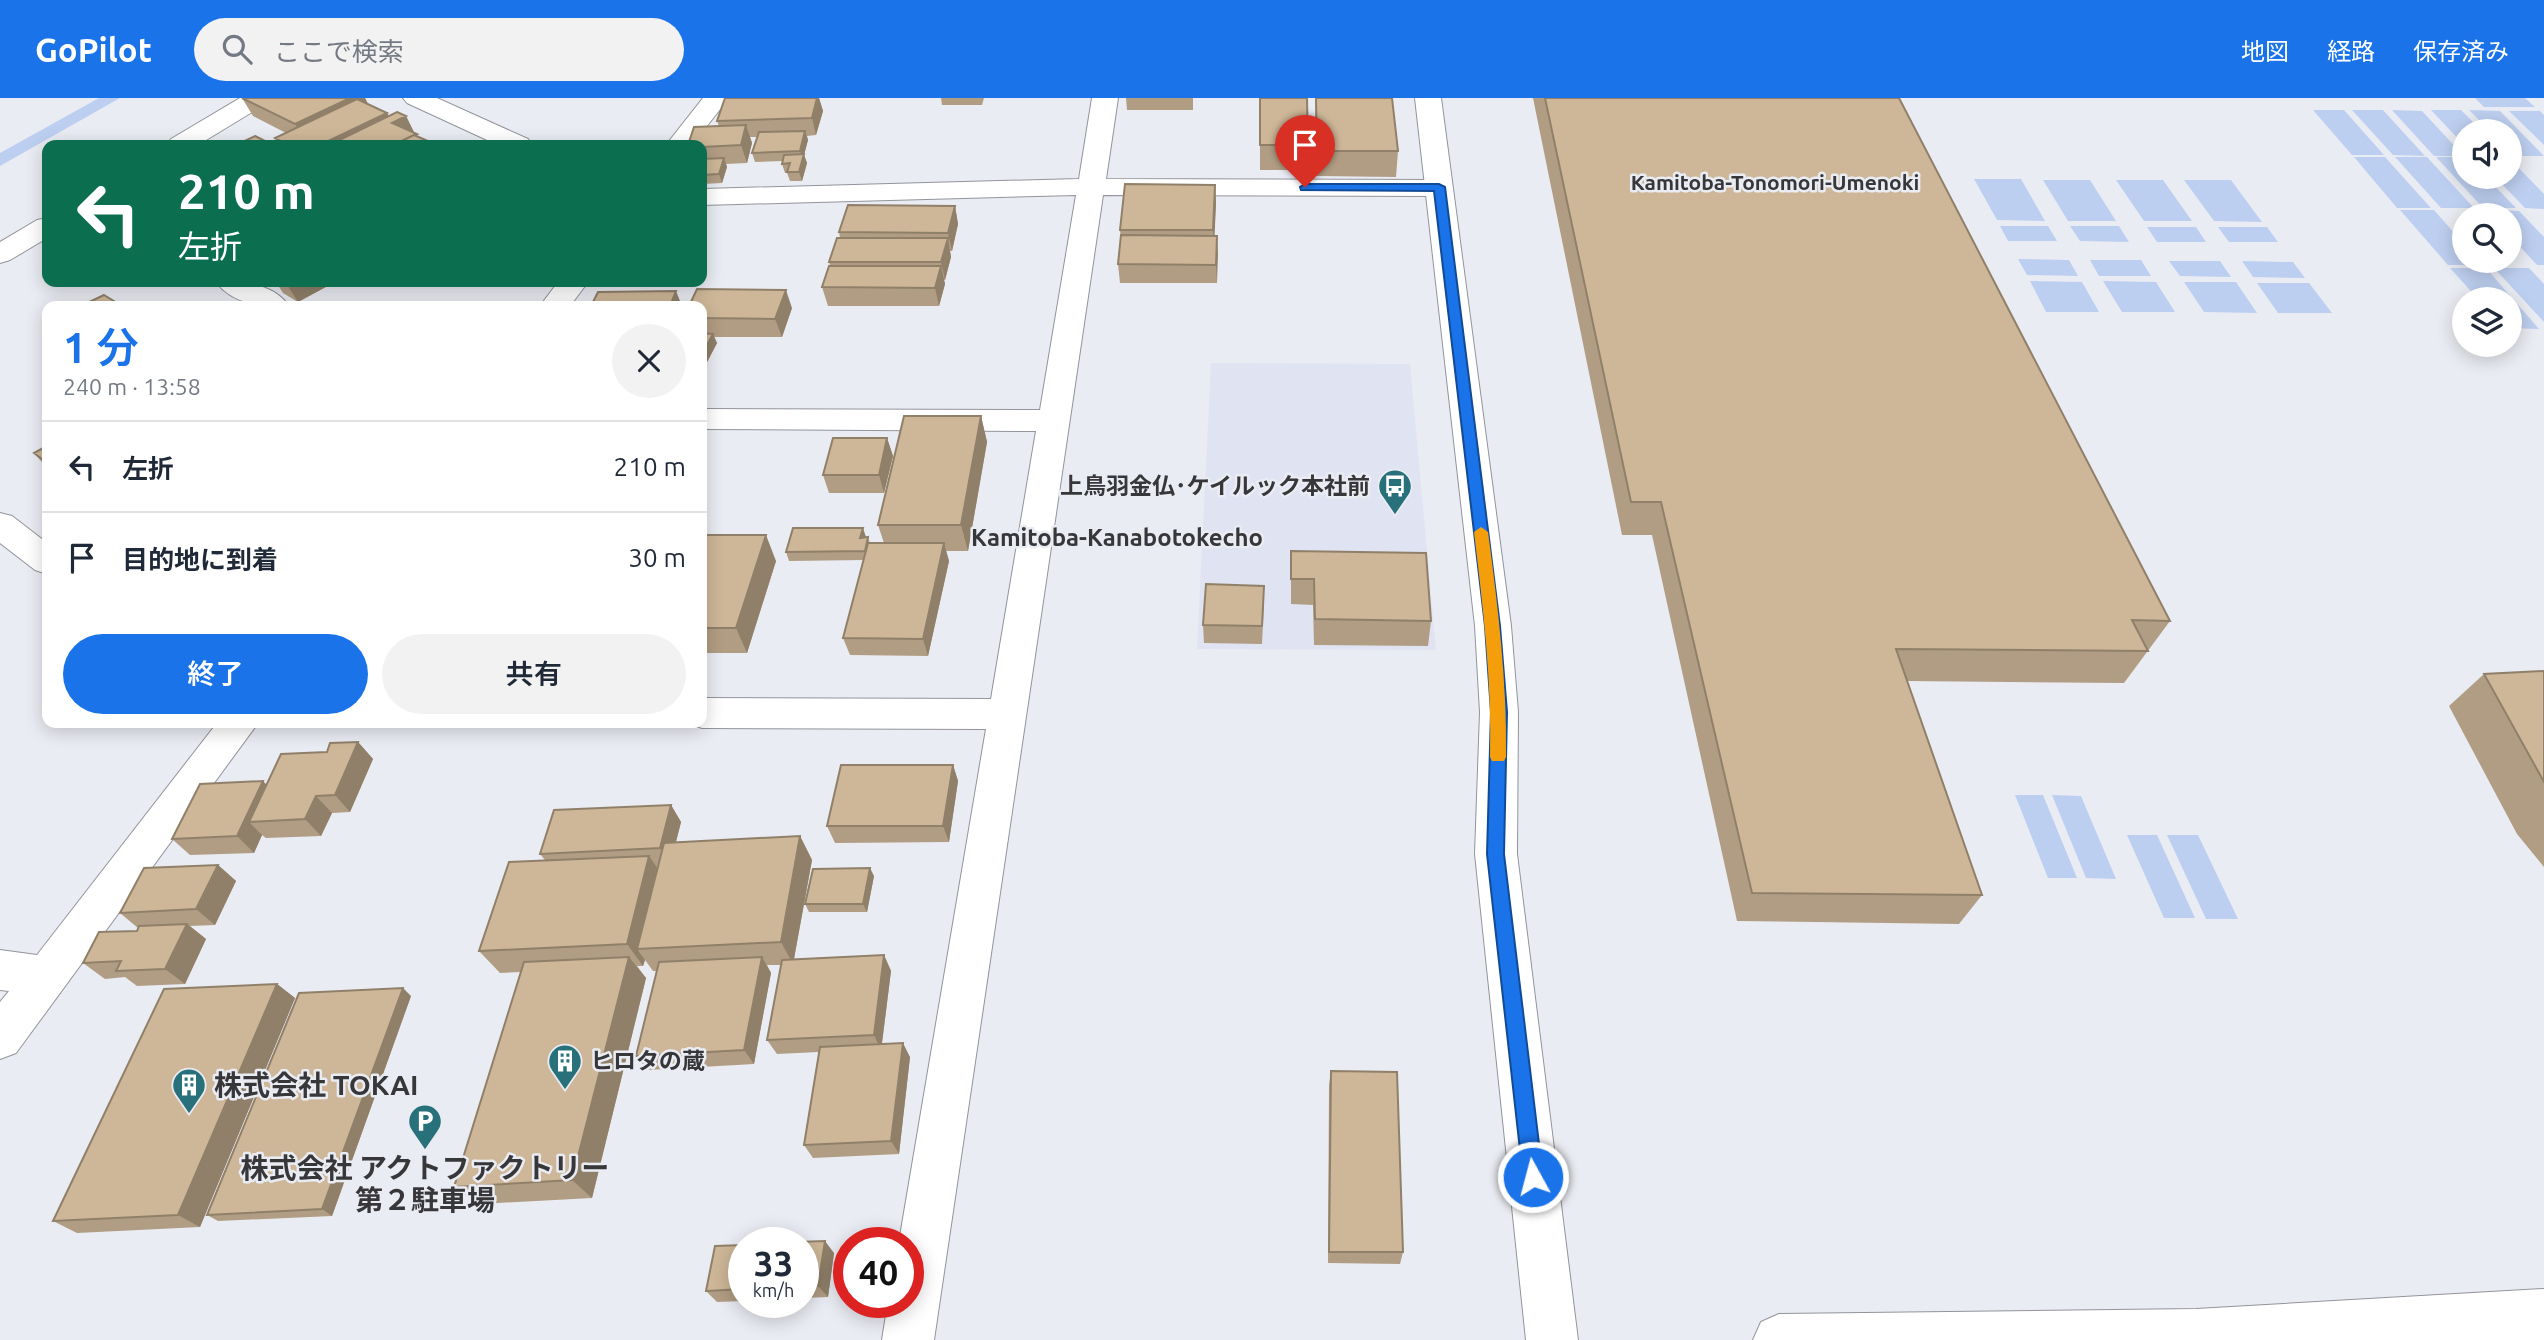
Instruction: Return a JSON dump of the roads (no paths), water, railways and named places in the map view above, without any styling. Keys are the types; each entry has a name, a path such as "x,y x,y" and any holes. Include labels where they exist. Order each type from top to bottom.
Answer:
{"street":[{"path":"188,140 258,98"},
{"path":"416,98 508,140"},
{"path":"683,140 716,98"},
{"path":"908,1340 1105,98"},
{"path":"1429,98 1493,626 1499,712 1496,854 1552,1340"},
{"path":"707,197 1091,187 1439,187"},
{"path":"0,254 42,229"},
{"path":"240,287 265,301"},
{"path":"707,419 1054,421"},
{"path":"0,526 42,557"},
{"path":"707,713 1007,714"},
{"path":"0,1038 235,728"},
{"path":"0,970 46,976"},
{"path":"1779,1340 2188,1338 2544,1315"}],"water":[{"path":"99,98 120,98 0,166 0,153"},
{"path":"2475,98 2525,98 2535,107 2484,107"},
{"path":"2313,110 2344,110 2384,155 2352,155"},
{"path":"2352,110 2383,110 2425,156 2393,155"},
{"path":"2392,110 2422,111 2452,143 2452,156 2434,156"},
{"path":"2431,110 2461,110 2470,119 2452,119 2452,132"},
{"path":"2469,110 2500,111 2508,119 2478,119"},
{"path":"2509,111 2540,111 2544,115 2544,145 2522,124 2522,119 2517,119"},
{"path":"2522,134 2544,156 2522,156"},
{"path":"2354,157 2385,157 2431,208 2397,208"},
{"path":"2395,157 2427,157 2452,184 2452,189 2456,189 2469,203 2452,203 2452,208 2441,208"},
{"path":"2436,157 2452,157 2452,174"},
{"path":"2522,171 2544,194 2544,209 2525,208 2507,189 2522,189"},
{"path":"1974,179 2021,179 2045,221 1997,220"},
{"path":"2043,180 2090,180 2116,221 2068,221"},
{"path":"2116,180 2163,180 2192,221 2144,221"},
{"path":"2184,180 2231,180 2262,222 2214,221"},
{"path":"2465,189 2498,189 2511,203 2478,203"},
{"path":"2400,210 2434,210 2452,230 2452,265 2448,265"},
{"path":"2522,214 2544,237 2544,265 2537,265 2522,249"},
{"path":"2000,226 2048,226 2057,241 2008,241"},
{"path":"2070,226 2119,226 2129,242 2080,241"},
{"path":"2147,227 2196,227 2206,242 2157,242"},
{"path":"2218,227 2267,227 2278,242 2229,242"},
{"path":"2018,259 2069,260 2078,276 2027,275"},
{"path":"2090,260 2141,260 2151,276 2099,276"},
{"path":"2169,261 2220,261 2231,277 2180,276"},
{"path":"2242,261 2293,262 2305,278 2253,277"},
{"path":"2522,268 2529,268 2544,284 2544,322 2522,298 2522,287 2512,287 2499,273 2522,273"},
{"path":"2455,273 2490,273 2503,287 2467,287"},
{"path":"2030,281 2082,282 2099,312 2046,312"},
{"path":"2103,281 2156,282 2175,312 2122,312"},
{"path":"2184,282 2236,282 2257,313 2204,312"},
{"path":"2257,283 2309,283 2332,313 2278,313"},
{"path":"2522,309 2539,329 2522,328"},
{"path":"2015,795 2043,795 2077,878 2048,878"},
{"path":"2052,795 2081,796 2116,879 2086,878"},
{"path":"2127,835 2157,835 2195,918 2164,918"},
{"path":"2167,835 2198,835 2238,919 2206,919"}],"place":[{"name":"上鳥羽金仏･ケイルック本社前","path":"1395,516"},
{"name":"ヒロタの蔵","path":"565,1091"},
{"name":"株式会社 TOKAI","path":"189,1115"},
{"name":"株式会社 アクトファクトリー 第２駐車場","path":"425,1151"}],"district":[{"name":"Kamitoba-Tonomori-Umenoki","path":"1775,183"},
{"name":"Kamitoba-Kanabotokecho","path":"1117,538"}]}
